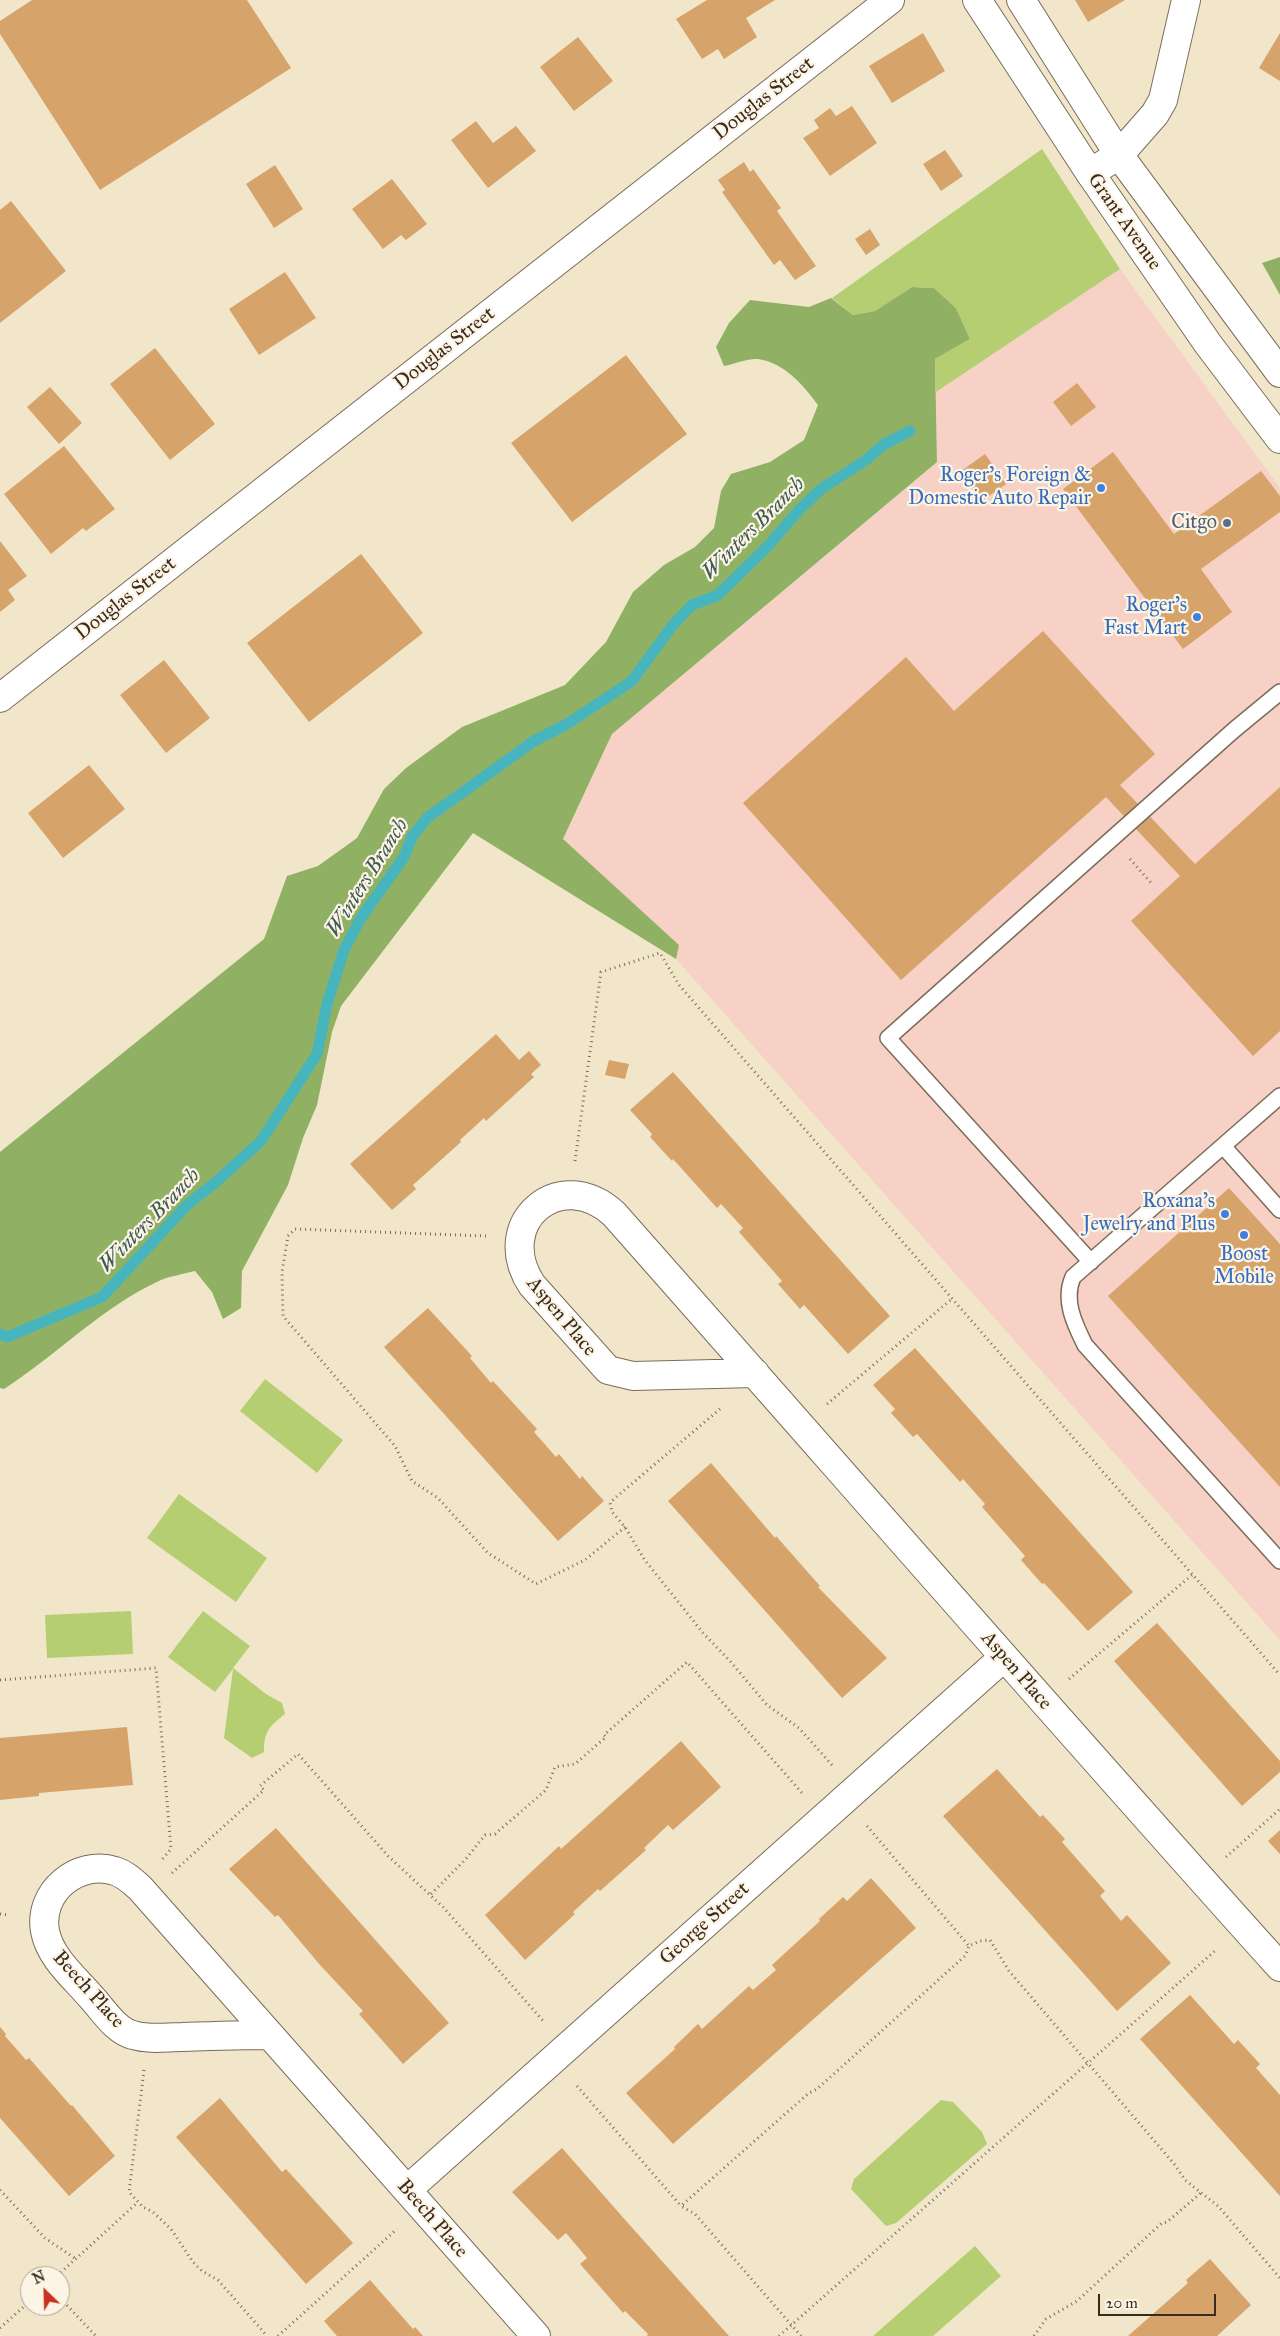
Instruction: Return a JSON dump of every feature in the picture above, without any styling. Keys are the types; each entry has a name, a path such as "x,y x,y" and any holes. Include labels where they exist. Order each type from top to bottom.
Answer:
{"street":[{"name":"Douglas Street","path":"0,698 890,0"},
{"name":"Grant Avenue","path":"976,0 1090,174 1208,344 1280,439"},
{"name":"Grant Avenue","path":"1021,0 1118,155 1280,373"},
{"path":"1090,174 1118,155 1155,114 1163,100 1186,0"},
{"name":"Aspen Place","path":"757,1375 633,1376 608,1370 532,1285 523,1272 518,1256 520,1237 523,1226 532,1212 544,1202 570,1195 588,1197 602,1203 614,1214 757,1375 1043,1702 1280,1967"},
{"name":"George Street","path":"414,2198 560,2053 1004,1657"},
{"name":"Beech Place","path":"270,2035 148,2038 123,2031 60,1961 49,1946 44,1920 49,1899 58,1886 84,1870 99,1868 114,1871 128,1878 143,1892 270,2035 536,2336"}],"lane":[{"path":"1091,1262 888,1038 1226,736 1280,692"},
{"path":"1280,1096 1073,1277 1069,1287 1069,1304 1076,1327 1085,1345 1280,1561"},
{"path":"1223,1146 1280,1210"}],"path":[{"path":"570,1195 601,972 660,954 679,985 1280,1675"},
{"path":"520,1237 295,1229 288,1236 282,1272 283,1316 394,1446 412,1481 438,1498 488,1552 536,1584 585,1560 625,1527"},
{"path":"801,1426 953,1298"},
{"path":"757,1375 610,1502 612,1512 625,1527 644,1559 702,1634 730,1661 767,1705 799,1728 969,1946"},
{"path":"1043,1702 1192,1575"},
{"path":"431,1894 465,1860 485,1835 495,1834 546,1790 555,1767 575,1764 606,1737 604,1735 687,1662 823,1818"},
{"path":"0,1680 156,1668 170,1849 143,1892"},
{"path":"143,1892 264,1790 260,1786 298,1754 388,1856 431,1894 681,2206 695,2214 800,2336"},
{"path":"1200,1879 1280,1809"},
{"path":"779,2336 1242,1926"},
{"path":"681,2206 809,2093 817,2089 965,1956 969,1946 980,1941 990,1940 1009,1971 1088,2062 1185,2180 1218,2206 1280,2278"},
{"path":"148,2038 129,2192 138,2202 153,2212 171,2229 193,2262 202,2271 218,2280 266,2336"},
{"path":"0,2190 45,2238 76,2259"},
{"path":"1034,2336 1046,2319 1077,2301 1162,2223 1167,2222 1202,2192"},
{"path":"278,2336 414,2198"},
{"path":"68,2266 138,2202"},
{"path":"70,2309 96,2336"},
{"path":"0,2328 20,2310"}],"shaded area":[{"path":"1120,269 1280,488 1280,1640 676,959 679,945 563,840 612,734 937,462 936,392"}],"green space":[{"path":"1042,149 1120,269 936,392 935,359 970,339 956,308 934,288 912,287 875,311 853,315 832,298"},
{"path":"1280,257 1280,295 1262,263"},
{"path":"912,287 934,288 956,308 970,339 935,359 937,462 612,734 563,839 679,945 676,959 473,833 341,1006 332,1032 317,1105 303,1138 288,1185 242,1271 241,1308 223,1319 212,1292 195,1271 161,1280 119,1303 24,1376 4,1389 0,1388 0,1152 264,939 287,876 318,866 357,838 384,789 406,768 462,727 565,685 606,642 633,592 664,565 695,547 714,528 721,491 731,474 770,462 804,440 818,405 800,383 785,370 768,361 754,359 724,366 716,347 729,323 750,300 809,307 831,298 853,315 875,311"},
{"path":"265,1379 343,1440 317,1473 240,1411"},
{"path":"179,1494 267,1558 236,1602 147,1538"},
{"path":"131,1611 133,1654 47,1658 45,1615"},
{"path":"203,1611 250,1646 233,1668 266,1694 282,1703 285,1714 268,1730 264,1752 252,1758 224,1738 233,1669 215,1692 168,1657"},
{"path":"941,2100 953,2102 982,2132 987,2144 896,2223 886,2226 851,2189 854,2179"},
{"path":"975,2246 1001,2276 933,2336 873,2336"}],"building":[{"path":"32,0 247,0 291,68 100,190 0,34 0,21"},
{"path":"707,0 775,0 746,18 757,37 724,59 718,49 702,59 676,19"},
{"path":"1075,0 1125,0 1088,22"},
{"path":"923,33 945,71 892,103 869,66"},
{"path":"1280,33 1280,81 1259,68"},
{"path":"578,37 613,81 574,111 540,67"},
{"path":"852,106 877,143 830,176 803,138 819,128 814,120 830,108 836,116"},
{"path":"476,121 493,143 516,126 536,151 488,188 451,140"},
{"path":"945,150 963,176 941,191 923,164"},
{"path":"744,162 750,172 753,169 781,208 777,211 816,266 795,280 780,260 774,265 722,192 725,190 718,180"},
{"path":"275,165 303,209 274,228 246,184"},
{"path":"392,179 427,224 406,240 401,235 383,249 352,209"},
{"path":"11,201 66,271 0,323 0,210"},
{"path":"870,229 880,245 866,255 855,239"},
{"path":"285,272 316,318 259,355 229,309"},
{"path":"155,348 215,424 170,460 110,384"},
{"path":"626,355 687,434 572,522 511,443"},
{"path":"1077,383 1096,407 1071,426 1053,402"},
{"path":"50,387 82,423 59,444 27,407"},
{"path":"64,446 115,509 86,531 83,528 51,554 4,494"},
{"path":"1113,452 1174,534 1261,471 1280,496 1280,512 1201,569 1232,612 1183,649 1063,489"},
{"path":"985,454 1006,484 982,501 961,471"},
{"path":"0,541 27,576 8,590 15,600 0,612"},
{"path":"361,554 423,633 309,722 247,643"},
{"path":"1043,631 1155,754 1120,785 1195,864 1280,787 1280,1031 1253,1056 1131,921 1180,876 1106,797 901,980 743,803 906,657 954,711"},
{"path":"164,660 210,718 166,753 120,695"},
{"path":"89,765 125,809 63,858 28,813"},
{"path":"496,1034 519,1060 529,1051 541,1065 531,1074 534,1077 486,1121 484,1118 460,1140 461,1142 413,1185 416,1189 392,1210 350,1164"},
{"path":"609,1060 629,1064 625,1079 605,1075"},
{"path":"673,1072 890,1316 848,1354 804,1305 800,1309 778,1284 782,1281 739,1232 743,1228 721,1204 717,1208 673,1159 672,1161 650,1137 652,1134 630,1110"},
{"path":"1229,1188 1280,1244 1280,1487 1108,1296"},
{"path":"428,1308 472,1356 470,1358 491,1383 493,1381 537,1429 534,1432 556,1457 559,1454 580,1479 582,1476 604,1501 558,1541 384,1347"},
{"path":"915,1348 1133,1592 1088,1631 1021,1560 1025,1556 982,1507 985,1504 963,1479 960,1482 917,1434 913,1437 891,1413 895,1409 873,1385"},
{"path":"711,1463 775,1538 776,1536 820,1586 818,1587 887,1658 842,1698 668,1501"},
{"path":"1157,1623 1280,1761 1280,1772 1242,1806 1114,1661"},
{"path":"127,1727 133,1785 39,1793 39,1796 0,1800 0,1738"},
{"path":"681,1741 721,1787 673,1830 668,1825 644,1848 646,1850 600,1891 598,1889 573,1912 575,1914 525,1960 485,1915 559,1846 561,1849"},
{"path":"997,1769 1040,1817 1043,1815 1065,1839 1062,1842 1105,1891 1100,1896 1121,1921 1127,1915 1171,1963 1117,2011 943,1816"},
{"path":"276,1828 449,2023 403,2064 359,2014 363,2011 320,1965 278,1915 275,1917 229,1869"},
{"path":"1280,1830 1280,1854 1268,1841"},
{"path":"871,1878 916,1928 673,2144 626,2093 675,2049 674,2047 698,2024 702,2029 749,1986 753,1990 776,1970 772,1965 820,1921 819,1919 843,1897 847,1901"},
{"path":"1190,1995 1234,2044 1238,2040 1260,2064 1256,2068 1280,2095 1280,2196 1140,2039"},
{"path":"0,2027 6,2034 5,2036 26,2060 29,2058 115,2156 69,2196 0,2118"},
{"path":"220,2098 282,2172 286,2169 353,2243 306,2284 176,2137"},
{"path":"562,2148 729,2336 647,2336 648,2334 625,2311 623,2313 580,2264 587,2258 566,2233 558,2240 512,2192"},
{"path":"1210,2259 1251,2305 1217,2336 1128,2336 1188,2283 1186,2280"},
{"path":"370,2280 413,2329 415,2327 423,2336 337,2336 324,2321"}],"waterway":[{"name":"Winters Branch","path":"0,1334 7,1337 102,1297 187,1205 216,1182 261,1141 317,1054 327,1004 344,950 361,918 404,857 412,837 427,818 534,741 567,724 632,681 672,626 692,605 718,595 769,545 798,511 821,489 866,460 883,445 910,431"}],"place":[{"name":"Roger's Foreign & Domestic Auto Repair","path":"1101,488"},
{"name":"Citgo","path":"1227,523"},
{"name":"Roger's Fast Mart","path":"1197,617"},
{"name":"Roxana's Jewelry and Plus","path":"1225,1214"},
{"name":"Boost Mobile","path":"1244,1235"}]}
